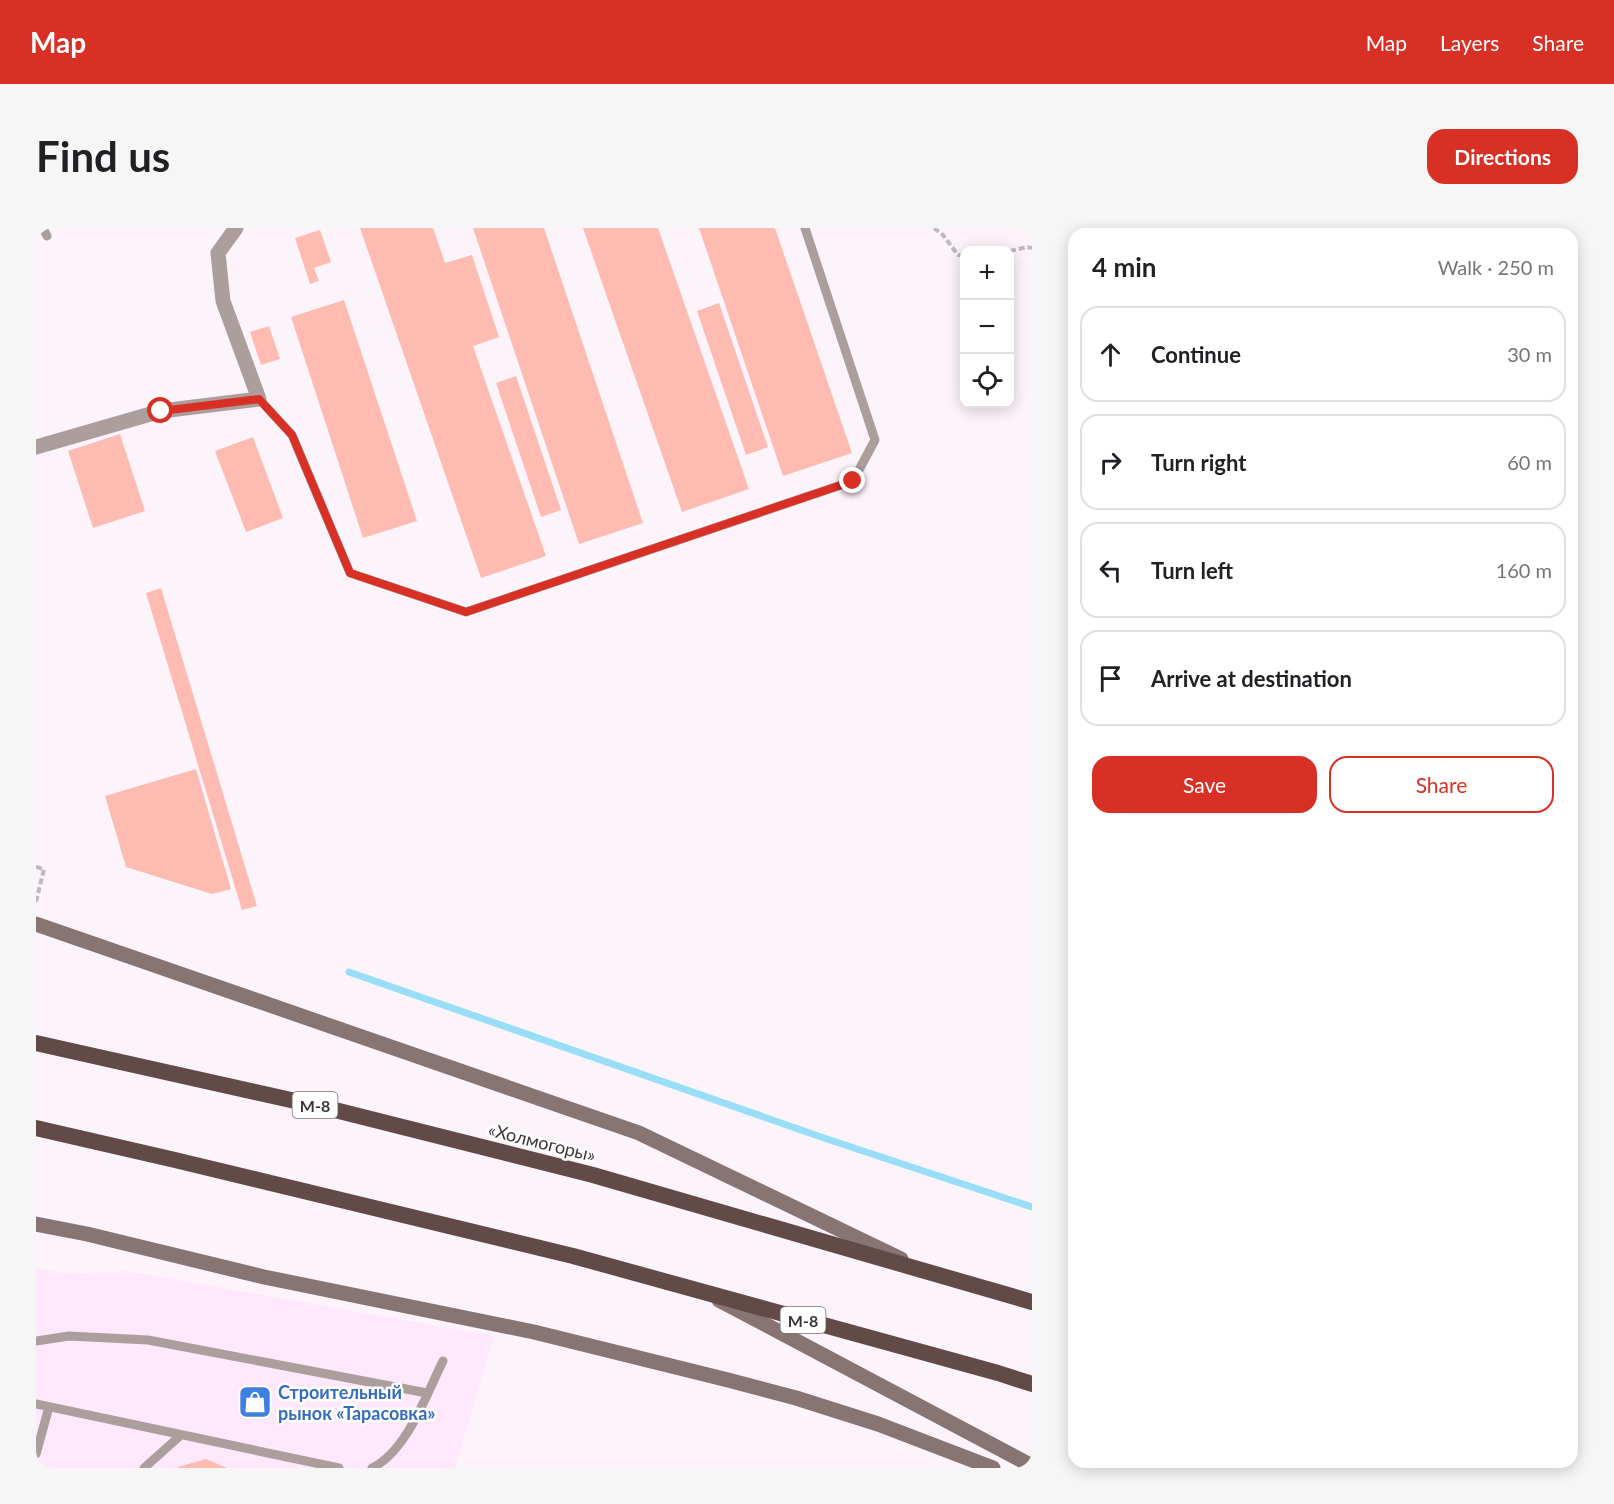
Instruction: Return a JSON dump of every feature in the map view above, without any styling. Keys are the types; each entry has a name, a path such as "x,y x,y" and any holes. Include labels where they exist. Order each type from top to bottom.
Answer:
{"highway":[{"name":"«Холмогоры»","path":"36,1043 331,1109 593,1175 1032,1302"},
{"name":"М-8","path":"36,1128 562,1253 1032,1384"}],"main road":[{"path":"36,924 639,1133 933,1275"},
{"path":"36,1224 87,1234 264,1277 534,1332 728,1380 796,1398 878,1424 993,1468"},
{"path":"706,1293 1032,1466"}],"street":[{"path":"36,447 161,411 259,399 222,301 218,253 236,228"}],"lane":[{"path":"259,399 292,435 350,573 466,612 853,481 875,440 805,228"},
{"path":"36,1341 69,1336 155,1341 427,1393"},
{"path":"372,1468 389,1458 400,1445 443,1361"},
{"path":"36,1404 339,1468"},
{"path":"36,1454 49,1407"},
{"path":"144,1468 181,1435"}],"path":[{"path":"934,228 960,255"},
{"path":"1014,250 1032,248"},
{"path":"36,867 44,868 36,902"}],"shaded area":[{"name":"Строительный рынок «Тарасовка»","path":"36,1268 67,1274 126,1271 494,1336 455,1468 36,1468"}],"building":[{"path":"360,228 433,228 445,263 472,255 499,337 473,346 546,556 481,578"},
{"path":"473,228 544,228 643,523 579,544"},
{"path":"583,228 658,228 749,489 682,512"},
{"path":"699,228 775,228 852,453 783,476"},
{"path":"320,230 331,262 314,268 319,281 310,284 295,238"},
{"path":"344,300 417,521 363,538 291,317"},
{"path":"719,303 768,447 746,455 697,311"},
{"path":"269,326 280,359 261,365 250,332"},
{"path":"516,376 561,510 541,517 496,383"},
{"path":"120,434 145,511 93,528 68,451"},
{"path":"253,437 283,518 246,532 215,451"},
{"path":"161,588 257,906 242,910 146,593"},
{"path":"196,769 231,889 212,894 126,867 105,796"},
{"path":"206,1459 227,1468 178,1468 178,1467"}],"waterway":[{"path":"349,972 824,1138 1032,1207"}],"place":[{"name":"Строительный рынок «Тарасовка»","path":"255,1402"}],"route":[{"path":"161,411 259,399 292,435 350,573 466,612 853,481"}]}
